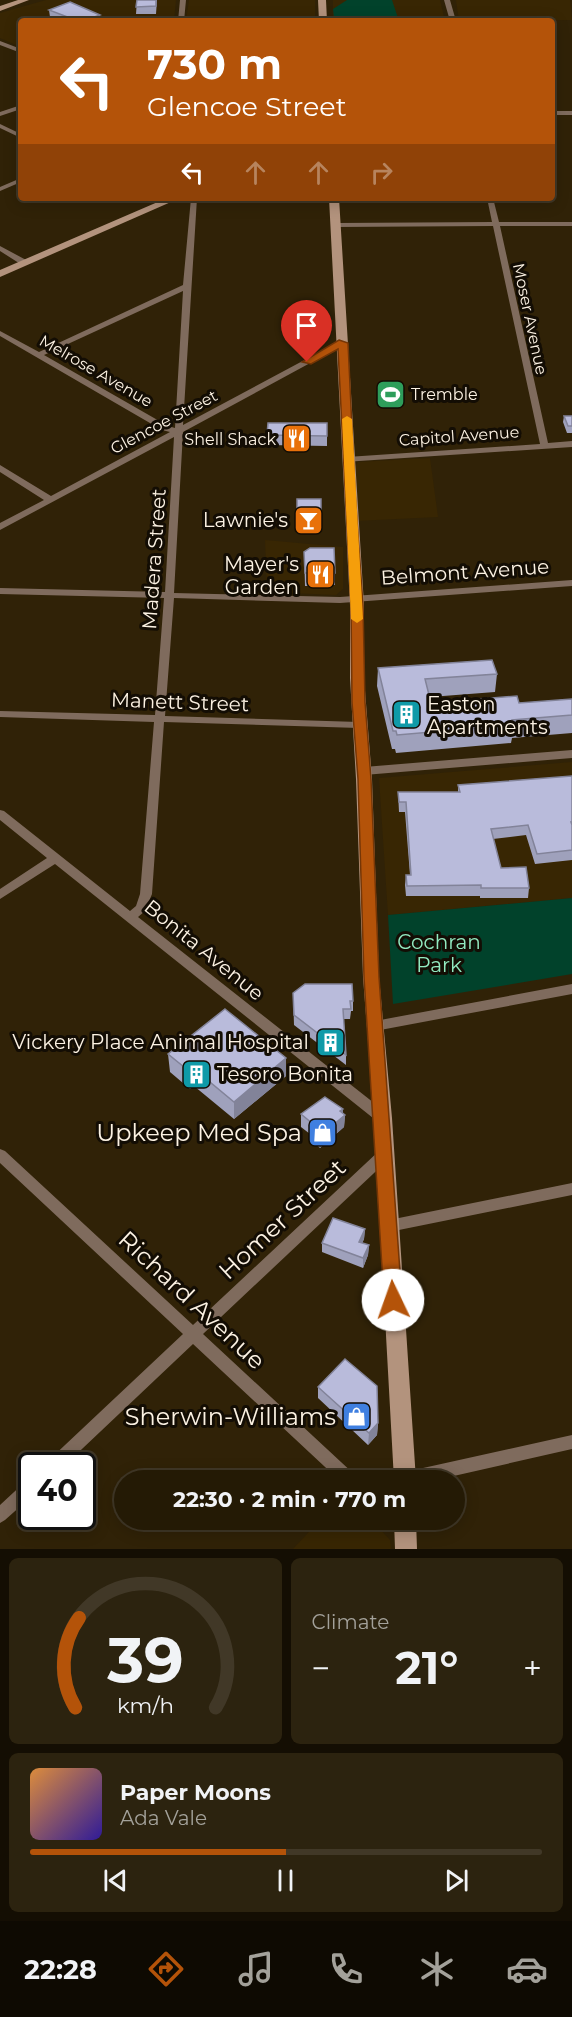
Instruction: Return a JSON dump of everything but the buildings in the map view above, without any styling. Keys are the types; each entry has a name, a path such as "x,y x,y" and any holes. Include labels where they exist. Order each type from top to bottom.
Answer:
{"street":[{"path":"0,9 25,0"},
{"path":"181,18 183,0"},
{"path":"322,0 323,18"},
{"path":"447,0 452,18"},
{"path":"0,43 18,50"},
{"path":"0,114 18,108"},
{"path":"555,113 572,113"},
{"path":"0,126 18,135"},
{"path":"0,189 18,181"},
{"path":"0,274 168,201"},
{"name":"Madera Street","path":"131,917 141,908 146,894 170,595 180,441 178,432 194,201"},
{"path":"334,201 356,597 359,725 364,771 375,1026 383,1118 404,1470"},
{"name":"Moser Avenue","path":"491,201 544,445"},
{"path":"337,225 572,224"},
{"path":"0,248 25,263"},
{"path":"39,355 187,286"},
{"name":"Melrose Avenue","path":"0,333 167,429 178,432"},
{"name":"Glencoe Street","path":"0,527 343,343"},
{"name":"Capitol Avenue","path":"347,460 572,444"},
{"path":"0,468 51,500"},
{"name":"Belmont Avenue","path":"0,591 340,600 572,582"},
{"name":"Manett Street","path":"0,714 359,725"},
{"path":"364,771 572,754"},
{"name":"Bonita Avenue","path":"0,814 383,1118"},
{"path":"0,895 55,858"},
{"path":"375,1026 572,989"},
{"name":"Homer Street","path":"67,1452 385,1154"},
{"name":"Richard Avenue","path":"0,1155 339,1470"},
{"path":"389,1226 572,1189"},
{"path":"449,1470 572,1442"},
{"path":"0,1515 18,1498"}],"shaded area":[{"path":"46,0 176,0 174,18 18,18 18,46 0,38 0,13"},
{"path":"189,0 315,0 315,18 186,18"},
{"path":"333,0 440,0 444,18 333,18"},
{"path":"456,0 570,0 572,20 555,20 555,18 459,18"},
{"path":"430,458 438,517 355,521 355,466 358,462"},
{"path":"265,540 343,547 343,589 336,595 267,592"},
{"path":"572,762 572,898 388,915 379,778"},
{"path":"311,1530 381,1530 390,1540 391,1549 293,1549"}],"green space":[{"path":"347,0 392,0 398,18 334,18 333,9"},
{"name":"Cochran Park","path":"572,898 572,974 393,1004 388,915"}],"slow traffic":[{"path":"347,419 347,460 357,619"}],"place":[{"name":"Tremble","path":"390,394"},
{"name":"Shell Shack","path":"297,439"},
{"name":"Lawnie's","path":"309,520"},
{"name":"Mayer's Garden","path":"320,575"},
{"name":"Easton Apartments","path":"406,715"},
{"name":"Vickery Place Animal Hospital","path":"330,1042"},
{"name":"Tesoro Bonita","path":"196,1074"},
{"name":"Upkeep Med Spa","path":"323,1132"},
{"name":"Sherwin-Williams","path":"357,1416"}],"route":[{"path":"307,362 343,343 349,492 357,605 357,678 364,779 372,977 383,1118 393,1300"}]}
